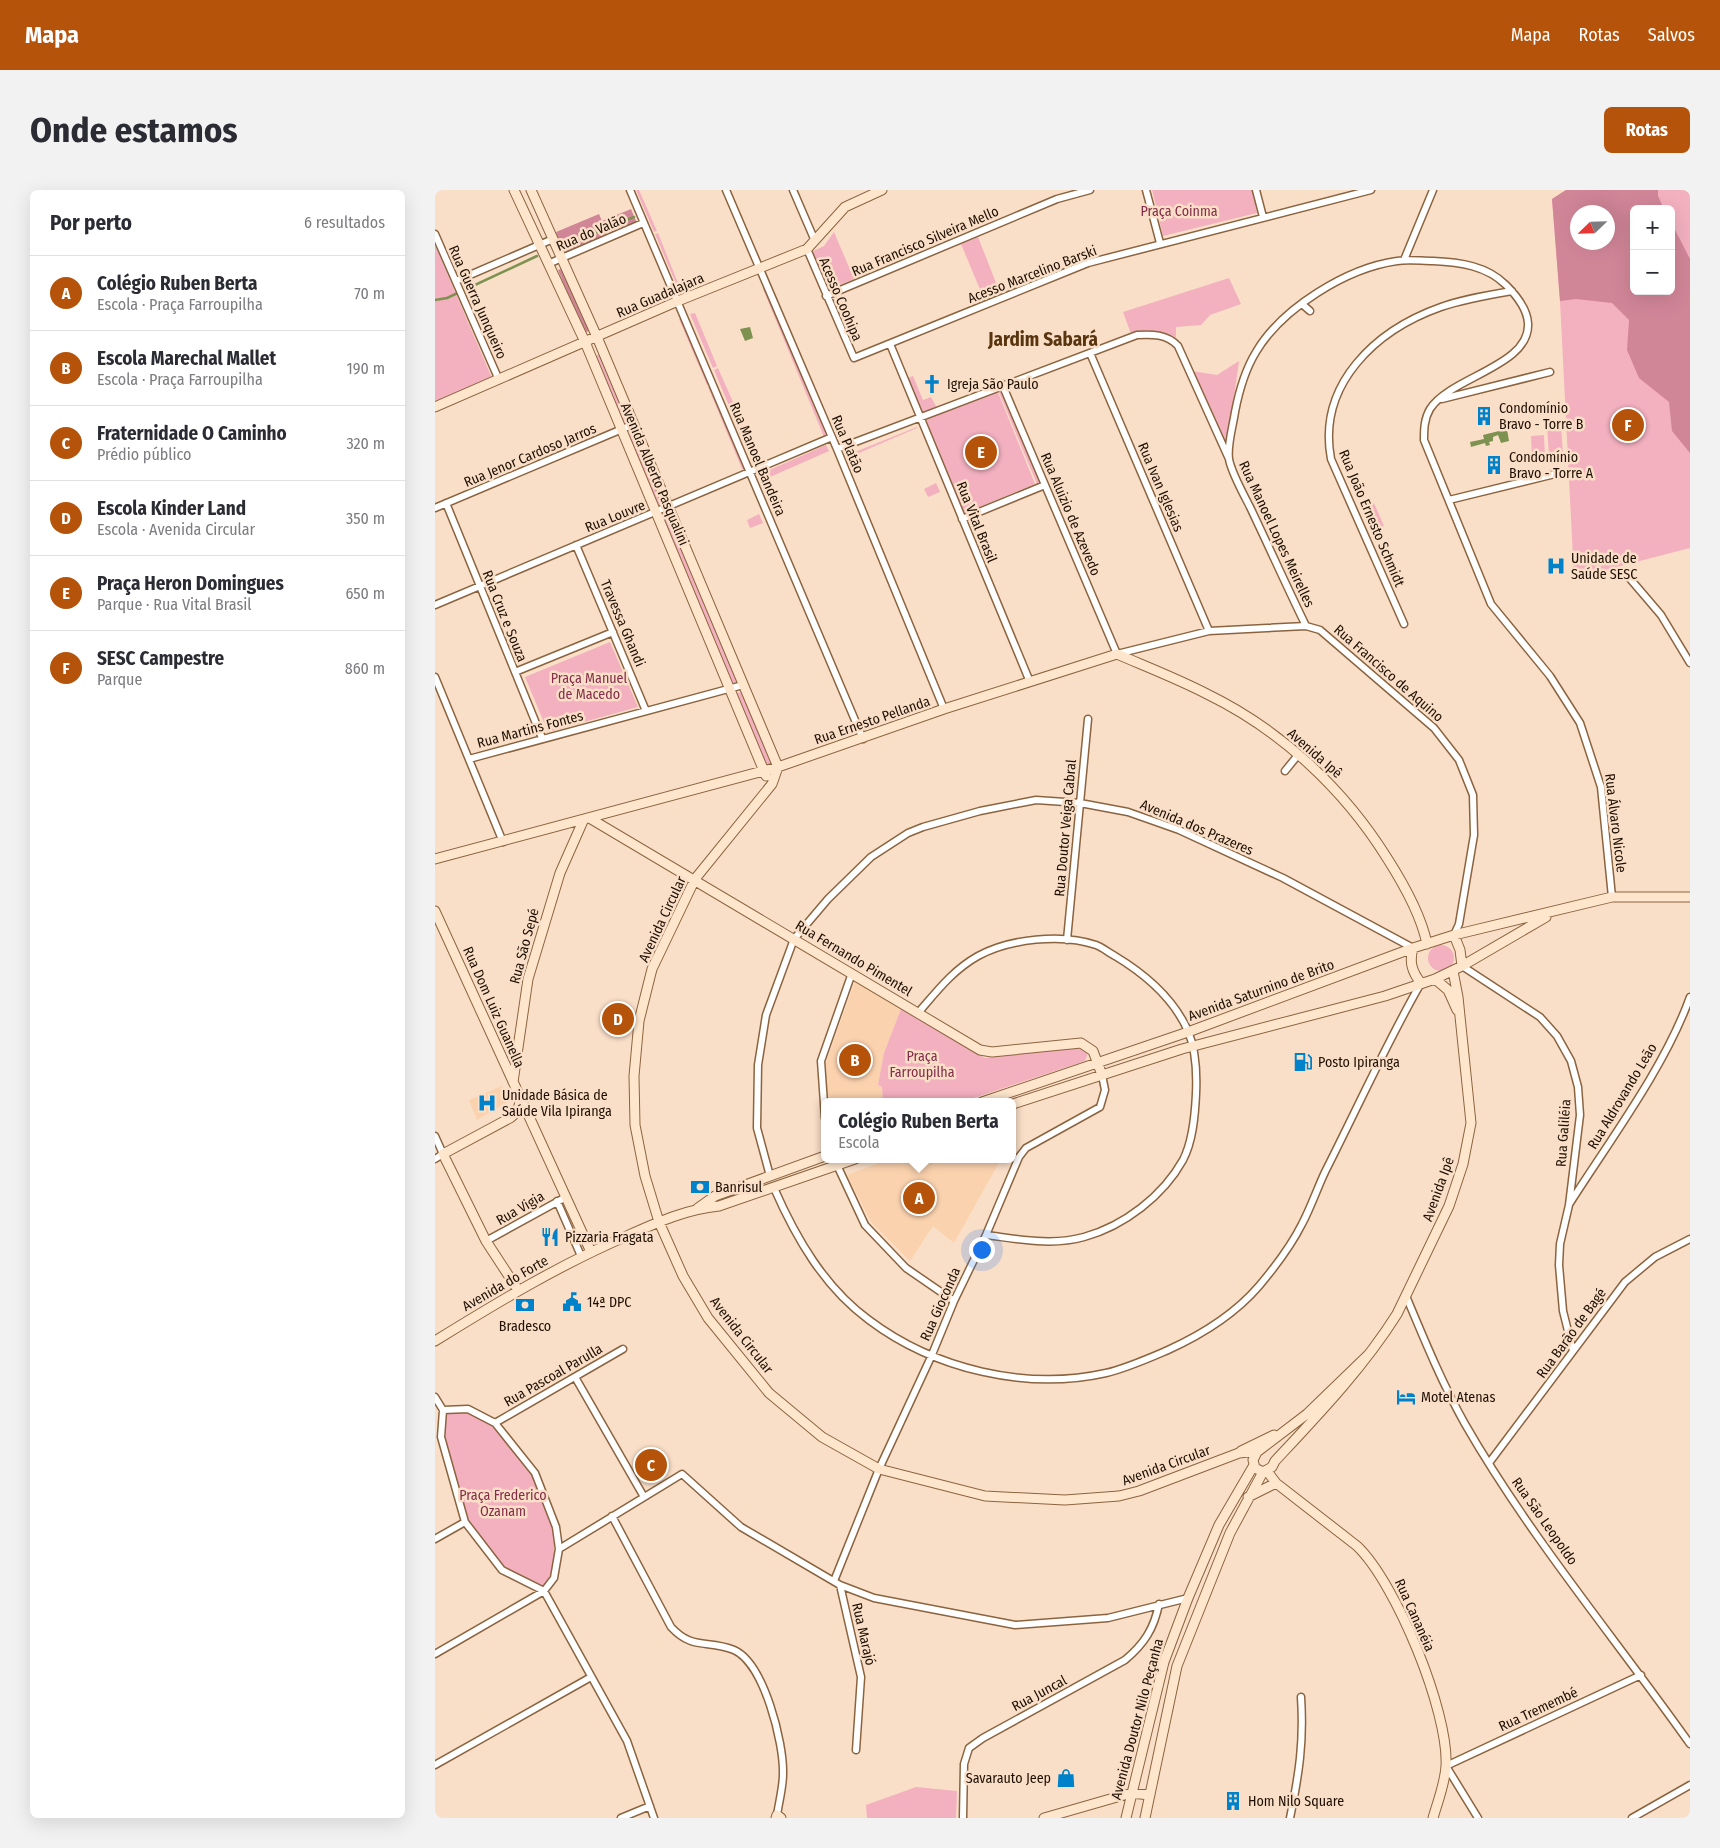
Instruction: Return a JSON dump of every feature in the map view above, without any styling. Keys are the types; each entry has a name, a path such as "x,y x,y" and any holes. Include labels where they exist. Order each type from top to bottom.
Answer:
{"main road":[{"name":"Avenida Alberto Pasqualini","path":"514,190 585,342 763,771"},
{"name":"Avenida Alberto Pasqualini","path":"531,190 597,337 778,767"},
{"name":"Rua Guadalajara","path":"435,408 678,301 807,249 845,207 882,190"},
{"name":"Rua Ernesto Pellanda","path":"435,859 587,820 778,767 863,739 944,709 1117,654"},
{"name":"Avenida Ipê","path":"1117,654 1209,694 1262,726 1332,785 1364,822 1394,869 1411,900 1425,932 1427,944"},
{"name":"Avenida Circular","path":"778,767 772,784 695,879 652,969 638,1030 634,1076 635,1125 645,1176 659,1222 683,1276 708,1318 769,1392 815,1432 879,1468 985,1496 1065,1500 1119,1496 1139,1491 1236,1454 1260,1450"},
{"path":"763,771 772,784"},
{"name":"Rua Fernando Pimentel","path":"587,820 695,879 986,1052 1081,1043 1093,1051 1102,1075"},
{"name":"Rua São Sepé","path":"513,1084 527,980 560,873 587,820"},
{"name":"Avenida Saturnino de Brito","path":"994,1098 1188,1032 1413,948 1454,935 1552,913 1611,897 1690,897"},
{"name":"Rua Dom Luiz Guanella","path":"435,911 591,1252"},
{"name":"Avenida Saturnino de Brito","path":"1016,1103 1193,1046 1385,996 1435,979 1462,966 1552,913"},
{"path":"1454,935 1460,950 1462,966"},
{"path":"1413,948 1410,958 1412,968 1421,983"},
{"name":"Avenida Ipê","path":"1275,1461 1351,1378 1387,1330 1406,1296 1449,1206 1463,1164 1471,1123 1467,1070 1453,971"},
{"name":"Avenida Ipê","path":"1435,979 1448,990 1459,1015"},
{"path":"518,1290 486,1241 439,1156 510,1118 517,1112 521,1099"},
{"path":"510,1118 520,1116 530,1119"},
{"path":"698,1208 715,1196 821,1157"},
{"path":"591,1252 659,1222 698,1208 719,1206 774,1188 832,1164"},
{"name":"Avenida do Forte","path":"435,1341 518,1290 591,1252"},
{"name":"Avenida Ipê","path":"1260,1450 1281,1432 1307,1414 1368,1355"},
{"path":"1253,1464 1254,1455 1260,1450 1270,1451 1275,1461 1272,1467 1265,1471 1253,1464 1236,1454 1255,1442 1281,1432"},
{"name":"Avenida Doutor Nilo Peçanha","path":"1126,1818 1164,1662 1187,1598 1219,1525 1253,1464"},
{"name":"Avenida Doutor Nilo Peçanha","path":"1145,1818 1177,1666 1230,1532 1248,1497 1265,1471"},
{"name":"Rua Cananéia","path":"1265,1471 1276,1483 1368,1556 1389,1586 1431,1688 1439,1718 1446,1766 1433,1818"},
{"path":"1248,1497 1276,1483"},
{"path":"1044,1818 1131,1793 1150,1795"}],"street":[{"name":"Rua Manoel Bandeira","path":"630,190 863,739"},
{"name":"Rua Platão","path":"726,190 832,437 944,709"},
{"name":"Acesso Coohipa","path":"793,190 815,241"},
{"name":"Rua Francisco Silveira Mello","path":"826,296 1057,199 1090,190"},
{"path":"1146,190 1160,243"},
{"path":"1256,190 1263,217"},
{"name":"Acesso Marcelino Barski","path":"853,358 1088,263 1371,190"},
{"path":"1404,260 1433,190"},
{"name":"Rua do Valão","path":"548,264 643,223"},
{"name":"Rua Guerra Junqueiro","path":"435,234 499,380"},
{"name":"Rua do Valão","path":"456,282 553,239"},
{"name":"Acesso Coohipa","path":"807,249 853,358"},
{"name":"Rua Manoel Lopes Meirelles","path":"1306,626 1229,460 1237,403 1247,367 1268,335 1302,304 1347,276 1404,260 1446,262 1480,268 1498,278 1512,291 1525,310 1528,323 1520,346 1499,363 1458,386 1439,400"},
{"name":"Rua João Ernesto Schmidt","path":"1403,624 1331,458 1327,438 1329,415 1341,383 1376,343 1406,323 1441,307 1481,296 1512,291"},
{"path":"1302,304 1311,311"},
{"path":"837,449 921,418 1002,384 1137,335 1160,336 1178,346 1229,460"},
{"name":"Rua Vital Brasil","path":"890,344 1030,682"},
{"name":"Rua Ivan Iglesias","path":"1089,352 1209,631"},
{"path":"1439,400 1550,372"},
{"name":"Rua Aluizio de Azevedo","path":"1002,384 1117,654"},
{"name":"Rua Álvaro Nicole","path":"1439,400 1430,409 1427,416 1424,440 1491,604 1550,676 1580,723 1601,788 1611,897"},
{"name":"Rua Jenor Cardoso Jarros","path":"435,508 634,424"},
{"name":"Rua Louvre","path":"435,605 832,437"},
{"path":"1449,500 1555,474"},
{"path":"962,519 1045,485"},
{"name":"Rua Cruz e Souza","path":"446,503 542,738"},
{"name":"Travessa Ghandi","path":"576,545 646,711"},
{"path":"1626,574 1661,615 1690,663"},
{"name":"Rua Ernesto Pellanda","path":"1117,654 1209,631 1306,626 1320,630"},
{"name":"Rua Francisco de Aquino","path":"1320,630 1434,728 1459,760 1473,795 1474,835 1459,924 1454,935"},
{"path":"515,672 613,632"},
{"path":"435,677 503,842"},
{"name":"Rua Martins Fontes","path":"469,759 743,685"},
{"name":"Rua Doutor Veiga Cabral","path":"1067,940 1088,719"},
{"path":"1285,771 1298,755"},
{"name":"Avenida dos Prazeres","path":"770,1176 757,1128 758,1065 766,1015 794,939 828,899 871,857 908,833 980,811 1036,800 1080,803 1128,812 1179,830 1283,878 1413,948"},
{"path":"918,1013 949,977 979,956 1015,942 1067,940 1096,945 1134,968 1165,995 1188,1032 1193,1046 1197,1084 1194,1123 1183,1159 1158,1193 1130,1216 1084,1237 1047,1242 986,1235"},
{"name":"Rua Galiléia","path":"1462,966 1540,1017 1557,1036 1571,1061 1578,1087 1580,1114 1569,1205 1560,1244 1559,1265 1563,1311 1573,1351"},
{"path":"824,1098 821,1062 852,974"},
{"path":"774,1188 802,1245 839,1293 876,1325 931,1357 1004,1375 1043,1379 1083,1377 1106,1373 1149,1358 1193,1338 1222,1320 1258,1287 1301,1225 1328,1167 1421,983"},
{"name":"Rua Aldrovando Leão","path":"1569,1205 1655,1070 1683,1016 1690,997"},
{"name":"Rua Gioconda","path":"837,1583 879,1468 931,1357 954,1301 986,1235 1022,1152 1100,1107 1105,1090 1102,1075"},
{"path":"435,1136 439,1156"},
{"path":"832,1164 865,1225 906,1268 954,1301"},
{"name":"Rua Vigia","path":"486,1241 566,1197"},
{"path":"557,1201 581,1256"},
{"name":"Rua Barão de Bagé","path":"1489,1463 1625,1282 1655,1257 1690,1238"},
{"name":"Rua São Leopoldo","path":"1406,1296 1445,1385 1489,1463 1527,1520 1690,1744"},
{"name":"Rua Pascoal Parulla","path":"495,1423 623,1349"},
{"path":"575,1377 644,1497"},
{"path":"435,1396 443,1410 441,1437 465,1522 502,1570 544,1591 627,1741 654,1818"},
{"path":"435,1654 544,1591 554,1578 559,1549 556,1527 535,1473 495,1423 468,1409 443,1410"},
{"path":"559,1549 681,1474 741,1527 837,1583 874,1598 1015,1625 1107,1618 1187,1598"},
{"path":"612,1516 671,1627 681,1638 694,1643 727,1648 741,1654 757,1677 773,1712 779,1735 783,1774 778,1817"},
{"path":"435,1539 465,1522"},
{"name":"Rua Marajó","path":"837,1583 861,1677 856,1750"},
{"name":"Rua Juncal","path":"963,1818 964,1764 969,1748 983,1738 1125,1660 1140,1647 1149,1634 1156,1621 1159,1604"},
{"name":"Rua Tremembé","path":"1446,1766 1641,1675"},
{"path":"435,1765 591,1677"},
{"path":"1290,1818 1301,1767 1303,1726 1301,1697"},
{"path":"1446,1766 1477,1818"},
{"path":"1632,1818 1690,1785"},
{"path":"621,1818 650,1806"}],"shaded area":[{"path":"1566,190 1658,190 1658,196 1662,205 1630,205 1630,295 1675,295 1675,230 1690,259 1690,453 1672,431 1669,402 1639,378 1627,350 1629,320 1612,303 1576,299 1560,301 1552,199"},
{"path":"631,209 639,228 566,258 556,232 599,214 602,221"},
{"path":"563,268 591,330 584,333 558,270"},
{"path":"750,327 753,338 745,341 740,329"},
{"path":"1507,429 1509,441 1501,443 1498,435 1493,437 1493,441 1489,442 1490,445 1486,446 1485,443 1471,447 1470,442 1484,439 1483,435"},
{"path":"855,981 901,1009 884,1053 878,1085 882,1087 883,1098 827,1098 824,1068"},
{"name":"Unidade Básica de Saúde Vila Ipiranga","path":"502,1086 509,1101 477,1120 469,1100"},
{"path":"879,1163 999,1163 954,1243 933,1226 910,1261 871,1222 847,1175"}],"green space":[{"path":"636,190 639,190 657,231 654,232"},
{"name":"Praça Coinma","path":"1152,190 1252,190 1257,213 1163,236"},
{"path":"1566,190 1690,190 1690,548 1574,578 1560,301 1552,199"},
{"path":"834,232 854,279 827,290 811,252 824,246"},
{"path":"658,233 684,298 682,298 655,234"},
{"path":"978,237 1000,293 984,299 961,244"},
{"path":"435,245 492,378 435,402"},
{"path":"1229,278 1241,304 1210,315 1201,325 1176,327 1176,338 1131,334 1123,312"},
{"path":"765,287 827,436 824,437 763,289"},
{"path":"695,313 717,366 713,368 690,314"},
{"path":"683,318 710,384 707,385 679,319"},
{"path":"602,353 630,421 622,424 593,357"},
{"path":"1239,361 1227,448 1192,371 1217,375"},
{"path":"718,368 737,411 732,413 714,370"},
{"path":"913,376 923,400 931,397 937,408 923,414 908,378"},
{"path":"711,386 747,471 742,469 708,387"},
{"path":"1001,389 1041,482 1037,484 998,390"},
{"path":"997,390 1035,484 965,513 963,517 924,421 926,420 929,427 926,419"},
{"path":"738,413 759,462 753,464 732,416"},
{"path":"1561,425 1563,454 1549,455 1547,426"},
{"path":"917,427 852,456 850,454"},
{"path":"634,432 665,505 657,509 627,435"},
{"path":"1544,435 1545,459 1532,460 1531,436"},
{"path":"826,445 829,451 761,481 758,475"},
{"path":"936,483 940,492 928,497 924,489"},
{"path":"1374,503 1384,526 1372,531 1362,508"},
{"path":"670,514 741,683 731,687 662,518"},
{"path":"759,514 763,523 750,528 747,520"},
{"name":"Praça Manuel de Macedo","path":"610,642 638,707 548,732 525,677"},
{"path":"743,692 776,766 764,769 734,693"},
{"path":"1441,945 1450,949 1454,958 1450,967 1441,971 1432,967 1428,958 1432,949"},
{"name":"Praça Farroupilha","path":"901,1009 985,1058 1080,1047 1088,1053 1085,1061 974,1098 883,1098 882,1087 878,1085 884,1053"},
{"name":"Praça Frederico Ozanam","path":"468,1411 492,1425 532,1476 554,1529 554,1570 543,1589 501,1569 468,1521 444,1438 445,1413"},
{"path":"916,1787 957,1791 956,1818 867,1818 866,1805"}],"waterway":[{"path":"564,245 634,217"},
{"path":"435,300 447,298 537,256"}],"place":[{"name":"Igreja São Paulo","path":"932,384"},
{"name":"Condomínio Bravo - Torre B","path":"1484,416"},
{"name":"SESC Campestre","path":"1628,425"},
{"name":"Praça Heron Domingues","path":"981,452"},
{"name":"Condomínio Bravo - Torre A","path":"1494,465"},
{"name":"Unidade de Saúde SESC","path":"1556,566"},
{"name":"Escola Kinder Land","path":"618,1019"},
{"name":"Escola Marechal Mallet","path":"855,1060"},
{"name":"Posto Ipiranga","path":"1303,1062"},
{"name":"Unidade Básica de Saúde Vila Ipiranga","path":"487,1103"},
{"name":"Banrisul","path":"700,1187"},
{"name":"Colégio Ruben Berta","path":"919,1198"},
{"name":"Pizzaria Fragata","path":"550,1237"},
{"name":"14ª DPC","path":"572,1302"},
{"name":"Bradesco","path":"525,1305"},
{"name":"Motel Atenas","path":"1406,1397"},
{"name":"Fraternidade O Caminho","path":"651,1465"},
{"name":"Savarauto Jeep","path":"1066,1778"},
{"name":"Hom Nilo Square","path":"1233,1801"}],"district":[{"name":"Jardim Sabará","path":"1043,339"}]}
